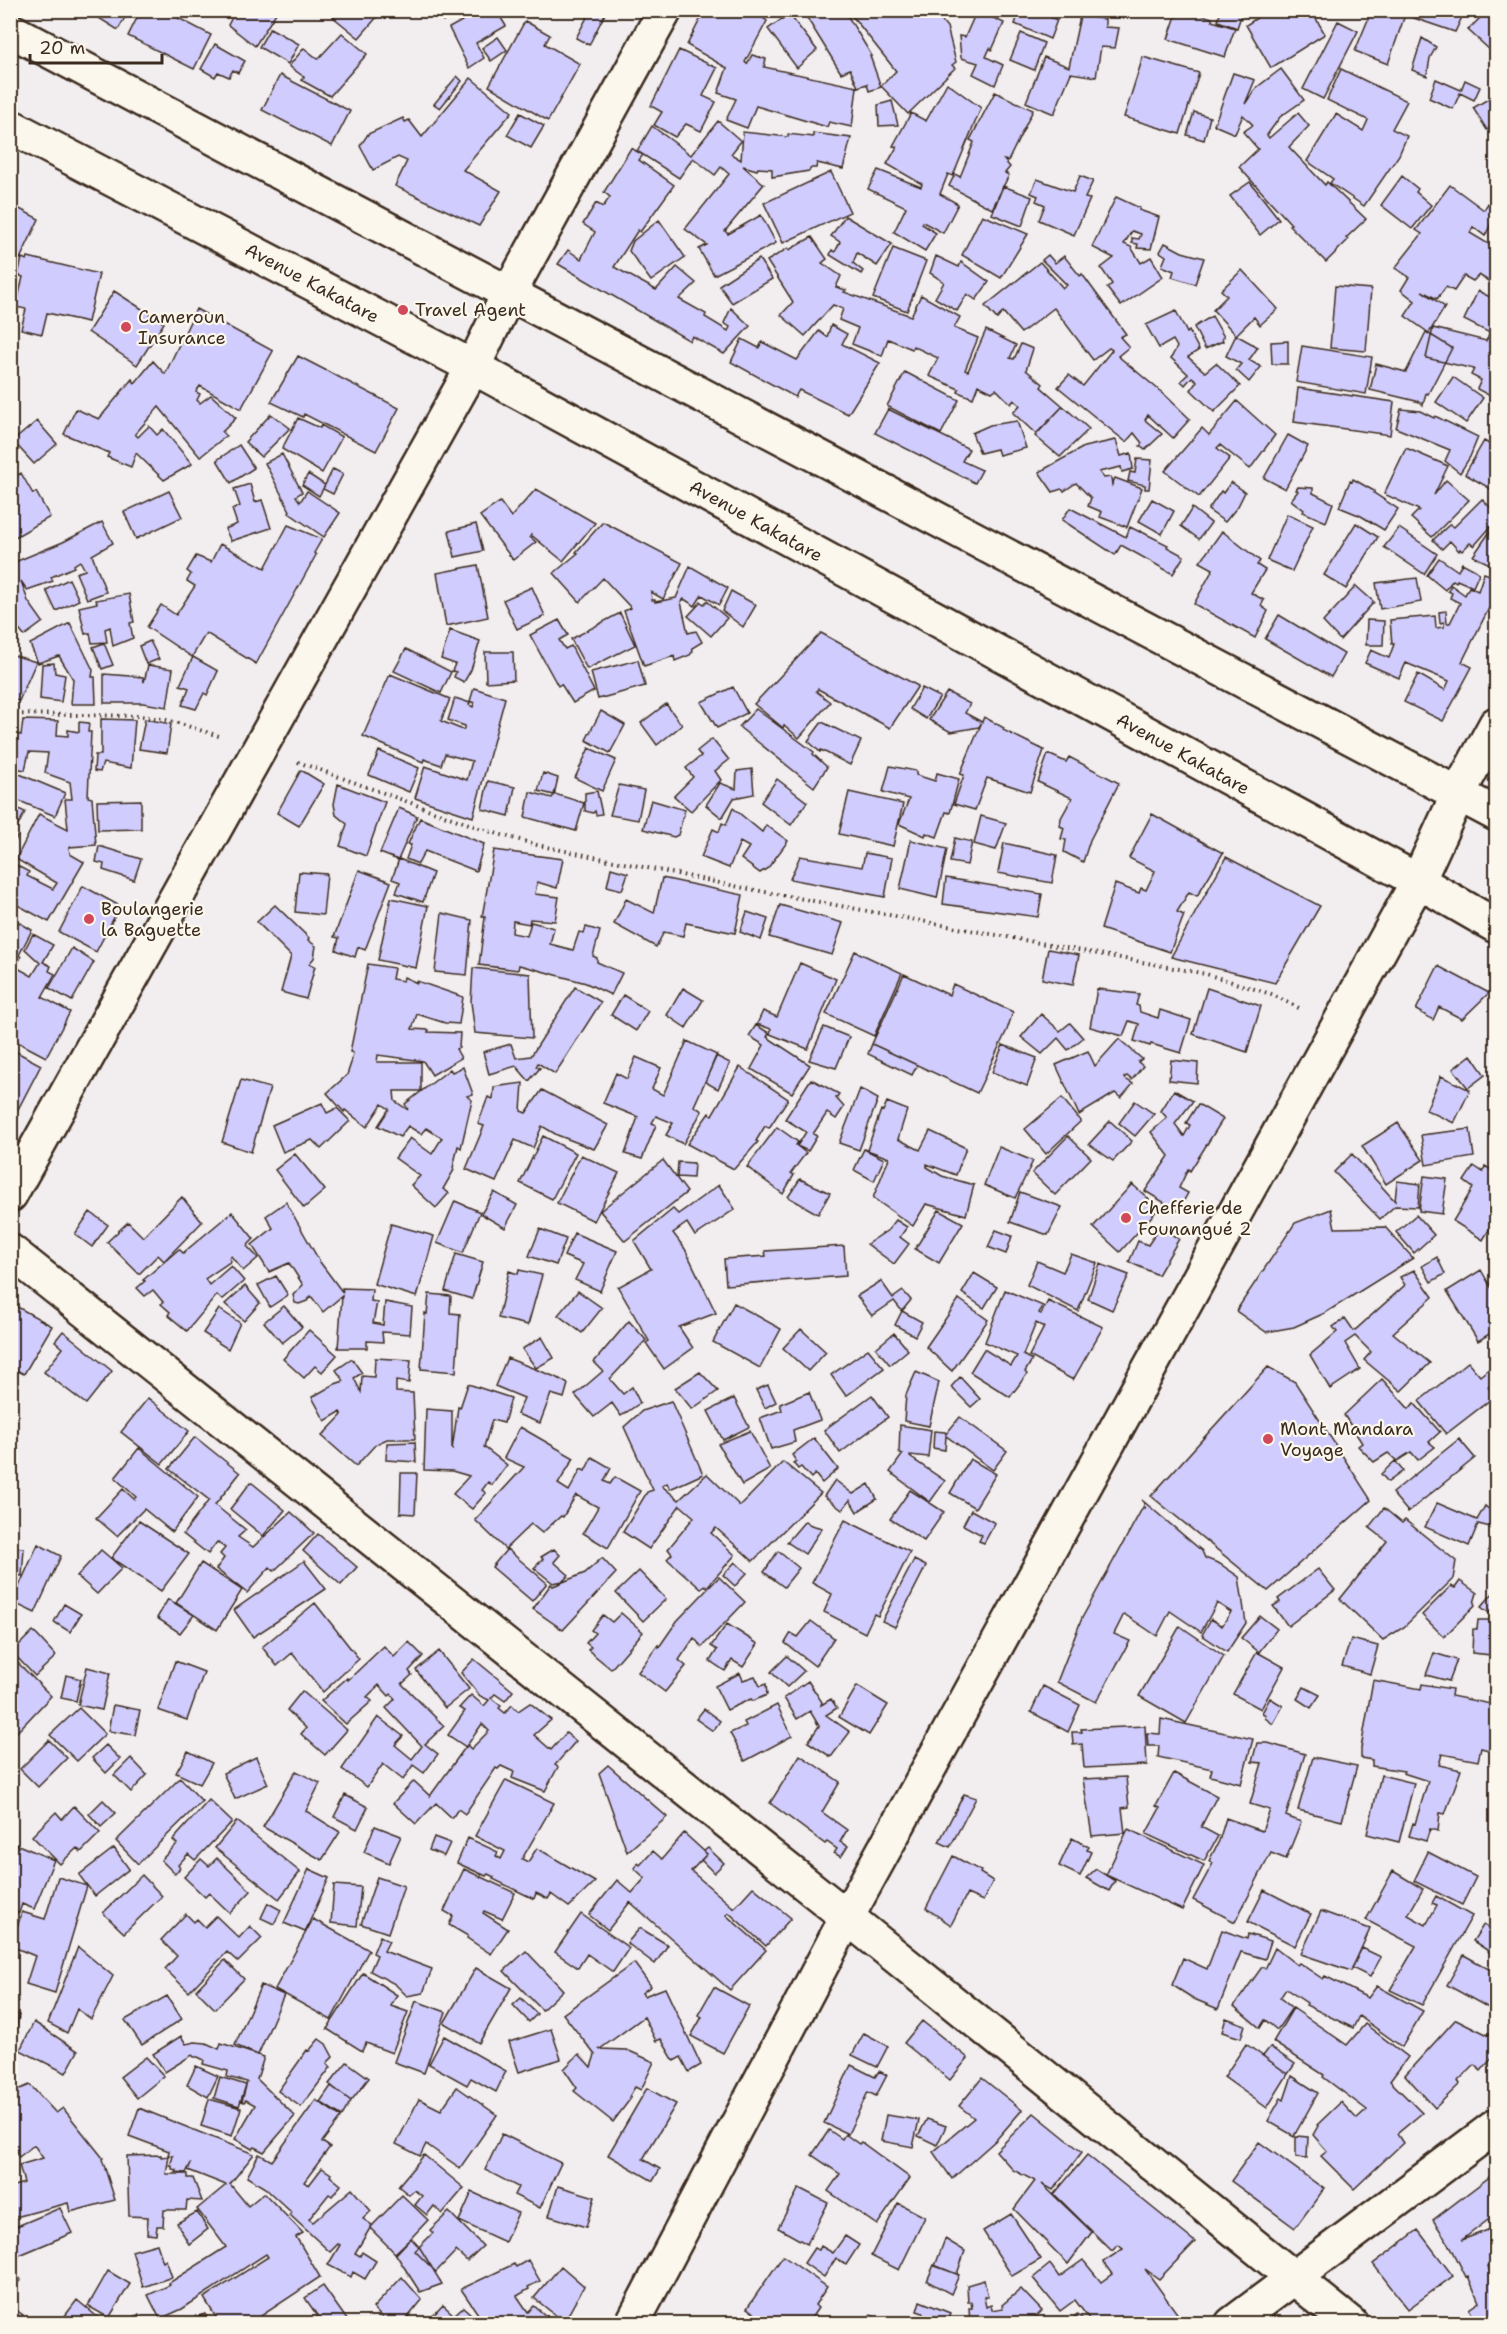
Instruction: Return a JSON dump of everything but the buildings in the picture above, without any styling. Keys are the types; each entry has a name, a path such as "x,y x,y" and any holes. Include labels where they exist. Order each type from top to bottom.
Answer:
{"main road":[{"path":"10,1195 473,367 509,293 665,10"},
{"path":"10,30 1497,814"},
{"name":"Avenue Kakatare","path":"10,126 473,367 1497,926"},
{"path":"632,2324 847,1917 1418,881 1459,792 1497,724"},
{"path":"10,1251 847,1917 1351,2324"},
{"path":"1232,2324 1497,2126"}],"path":[{"path":"10,714 141,716 168,720 261,748 488,831 537,845 744,888 1206,974 1271,994 1336,1027"}],"place":[{"name":"Travel Agent","path":"403,310"},
{"name":"Cameroun Insurance","path":"126,327"},
{"name":"Boulangerie la Baguette","path":"89,919"},
{"name":"Chefferie de Founangué 2","path":"1126,1218"},
{"name":"Mont Mandara Voyage","path":"1268,1439"}]}
